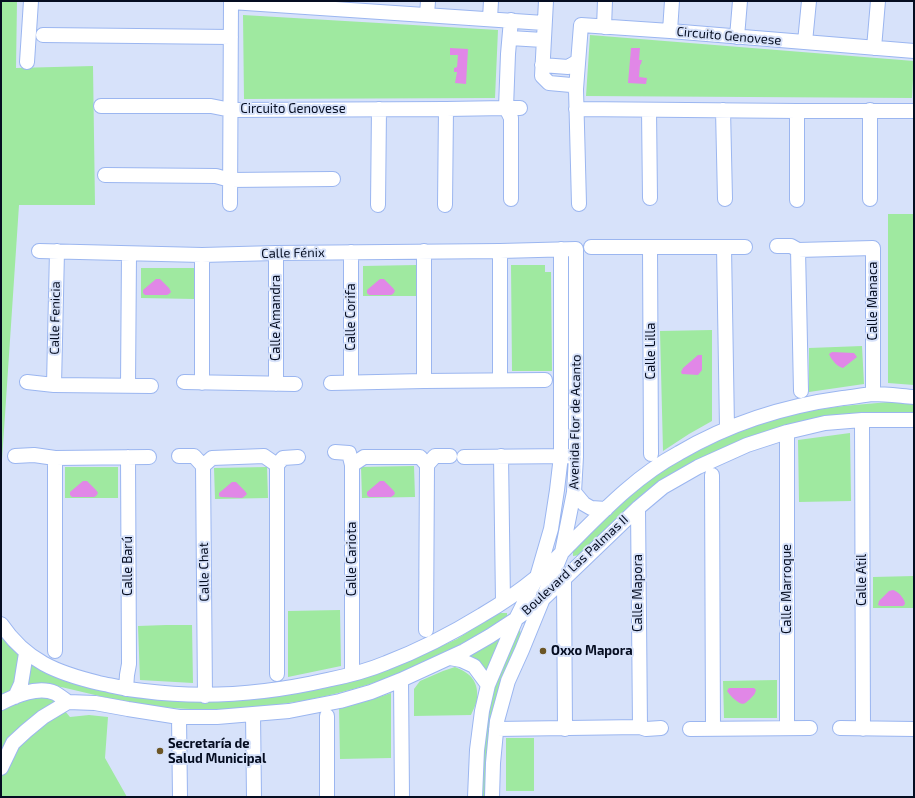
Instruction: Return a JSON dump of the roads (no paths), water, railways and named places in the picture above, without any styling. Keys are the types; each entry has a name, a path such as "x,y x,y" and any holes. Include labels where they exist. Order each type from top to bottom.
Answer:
{"street":[{"path":"27,62 31,1"},
{"name":"Circuito Genovese","path":"520,108 231,110 231,1 427,8 490,19 544,23"},
{"path":"490,19 491,1"},
{"path":"546,1 542,76 549,83 572,87"},
{"path":"543,40 546,1"},
{"path":"604,27 605,1"},
{"path":"670,31 672,1"},
{"path":"737,37 740,1"},
{"path":"805,42 808,1"},
{"path":"874,48 878,1"},
{"path":"511,20 506,108 511,118 511,199"},
{"name":"Circuito Genovese","path":"579,204 576,109 572,87 573,64 581,25 914,51"},
{"path":"43,35 231,37"},
{"path":"510,38 543,40"},
{"path":"542,65 573,64"},
{"path":"101,106 210,106 231,110 230,204"},
{"path":"378,204 379,109"},
{"path":"445,205 446,109"},
{"path":"576,109 914,111"},
{"path":"649,110 650,198"},
{"path":"723,110 725,198"},
{"path":"870,110 870,199"},
{"path":"797,111 797,200"},
{"path":"105,175 216,176 230,180 333,179"},
{"name":"Calle Manaca","path":"777,246 791,246 798,250 873,248 873,388"},
{"path":"591,247 745,247"},
{"path":"724,247 727,428"},
{"name":"Calle Lilla","path":"650,248 651,454"},
{"name":"Avenida Flor de Acanto","path":"475,797 477,750 482,712 488,685 516,619 537,577 551,528 557,490 561,456 561,249"},
{"name":"Calle Fénix","path":"40,251 202,255 576,249"},
{"name":"Avenida Flor de Acanto","path":"492,797 497,721 508,681 562,552 574,492 576,457 576,249"},
{"path":"798,250 801,391"},
{"name":"Calle Fenicia","path":"54,385 57,251"},
{"path":"500,251 500,380"},
{"name":"Calle Corifa","path":"351,252 351,382"},
{"path":"424,252 424,381"},
{"name":"Calle Amandra","path":"276,253 276,384"},
{"path":"128,254 128,385"},
{"path":"202,255 202,383"},
{"path":"331,382 545,380"},
{"path":"27,382 54,385 151,386"},
{"path":"184,382 296,384"},
{"name":"Boulevard Las Palmas II","path":"1,624 7,634 26,653 47,666 66,674 126,689 166,694 205,696 240,694 278,690 352,674 384,664 435,642 465,626 503,602 537,577 628,488 662,462 727,428 777,411 873,388 914,397"},
{"name":"Boulevard Las Palmas II","path":"1,704 28,692 43,691 54,693 65,700 95,703 128,709 179,721 217,717 253,719 340,701 371,692 464,651 516,619 543,599 638,508 663,487 698,467 747,445 787,432 825,423 862,426 914,420"},
{"name":"Calle Atil","path":"862,426 863,729"},
{"name":"Calle Marroque","path":"787,432 787,728"},
{"path":"335,452 349,453 352,465 364,457 420,457 427,465"},
{"path":"15,456 55,458 150,457"},
{"path":"179,456 194,456 203,466 212,458 264,456 277,465"},
{"path":"426,630 427,465 435,456 576,457"},
{"path":"501,456 503,602"},
{"name":"Calle Barú","path":"126,689 129,664 128,457"},
{"path":"277,674 277,465 283,458 298,457"},
{"path":"55,458 55,651"},
{"name":"Calle Cariota","path":"352,465 352,674"},
{"name":"Calle Chat","path":"203,466 205,696"},
{"path":"712,475 713,728"},
{"path":"574,492 584,504 591,508 606,509"},
{"name":"Calle Mapora","path":"638,508 640,727"},
{"path":"564,579 565,729"},
{"path":"14,697 21,684 26,653"},
{"path":"450,658 461,660 474,666 488,685"},
{"path":"401,680 402,797"},
{"path":"1,768 13,743 65,700"},
{"path":"327,716 327,797"},
{"path":"253,719 254,797"},
{"path":"179,721 180,797"},
{"path":"496,729 661,728"},
{"path":"690,729 810,728"},
{"path":"840,728 914,729"}],"place":[{"name":"Oxxo Mapora","path":"543,651"},
{"name":"Secretaría de Salud Municipal","path":"160,751"}]}
